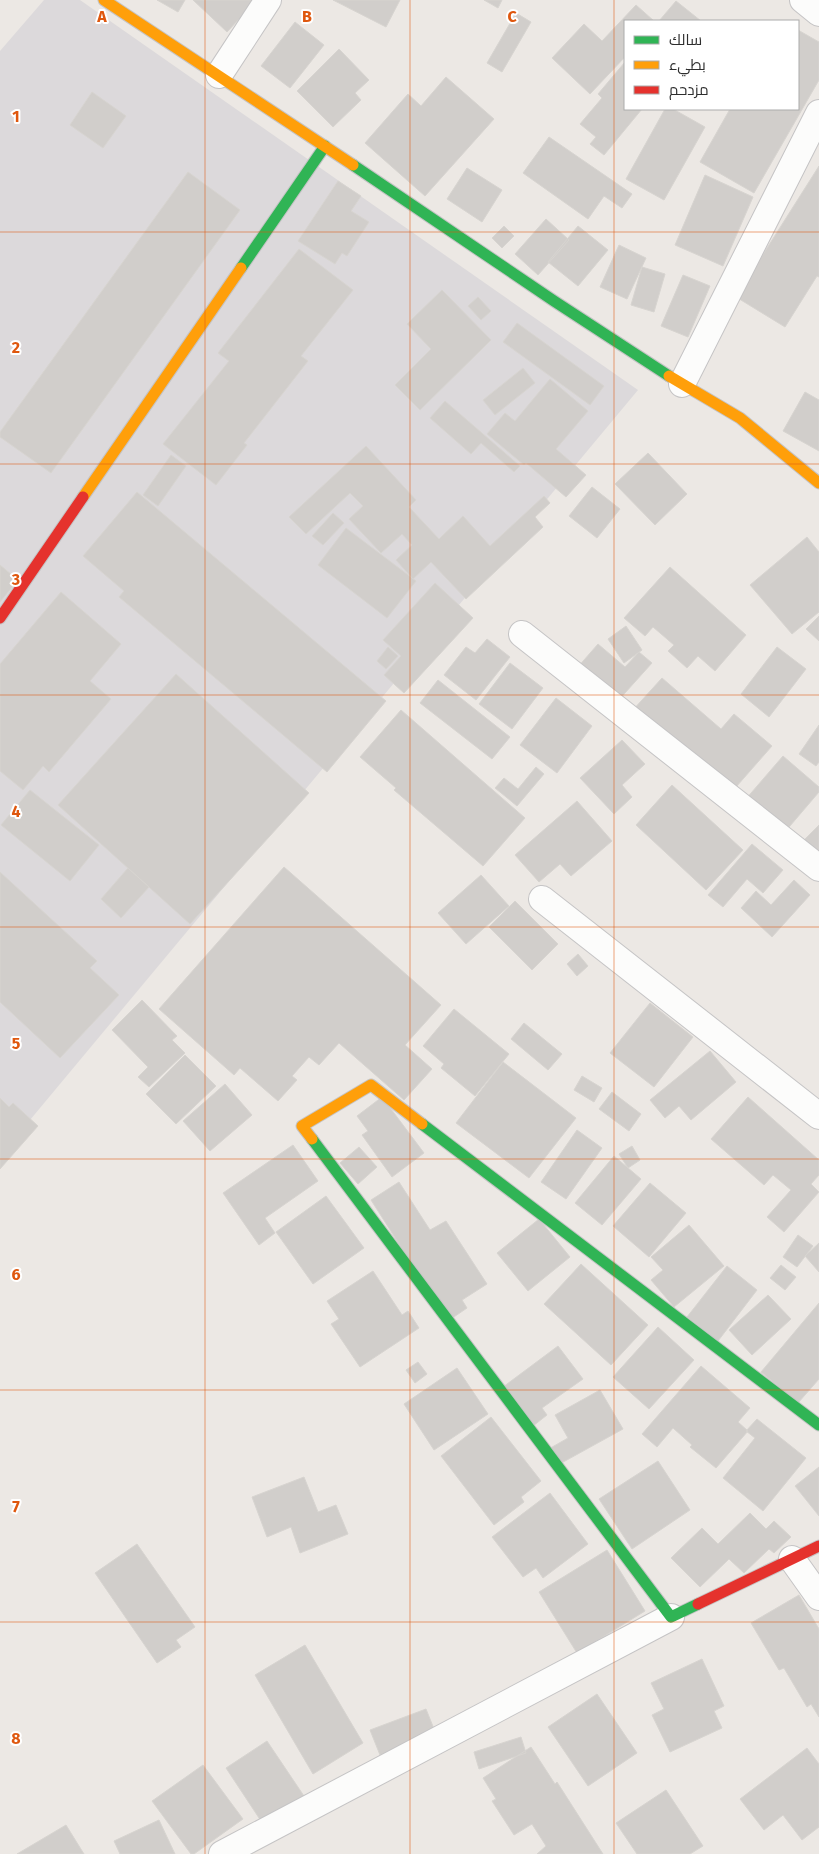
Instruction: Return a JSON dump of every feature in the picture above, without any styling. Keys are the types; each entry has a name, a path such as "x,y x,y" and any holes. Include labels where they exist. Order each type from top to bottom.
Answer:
{"street":[{"path":"104,0 219,75 554,301 682,384 740,418 819,483"},
{"path":"219,75 268,0"},
{"path":"803,0 819,13"},
{"path":"682,384 819,113"},
{"path":"0,618 325,146"},
{"path":"522,634 819,868"},
{"path":"542,898 819,1116"},
{"path":"671,1617 302,1126 372,1085 819,1425"},
{"path":"222,1854 671,1617 819,1546"},
{"path":"792,1559 819,1597"}],"shaded area":[{"path":"44,0 80,0 638,390 0,1156 0,51"}],"building":[{"path":"157,0 185,0 178,12"},
{"path":"193,0 257,0 227,32"},
{"path":"333,0 400,0 386,27"},
{"path":"484,0 502,0 498,8"},
{"path":"676,1 700,20 660,20"},
{"path":"636,5 653,20 624,20 624,58 590,94 552,58 584,24 602,41"},
{"path":"516,13 531,22 502,72 487,63"},
{"path":"295,22 324,45 290,88 261,66"},
{"path":"799,31 819,42 819,80 754,193 700,162 729,110 799,110"},
{"path":"339,49 369,80 355,93 361,100 333,127 297,91"},
{"path":"624,63 624,110 641,110 604,155 590,144 596,137 580,124 602,98 598,94"},
{"path":"446,77 494,119 425,196 365,143 408,94 421,106"},
{"path":"92,92 126,116 103,148 70,125"},
{"path":"664,110 675,110 705,127 664,200 626,179"},
{"path":"549,137 632,194 622,208 604,196 588,219 523,173"},
{"path":"819,166 819,277 817,276 785,327 736,297"},
{"path":"467,168 502,190 482,222 447,199"},
{"path":"188,172 240,210 51,473 0,437 0,432"},
{"path":"705,175 753,197 723,266 675,245"},
{"path":"338,181 361,196 351,211 369,222 347,256 342,253 335,264 298,241"},
{"path":"546,219 569,240 538,275 515,254"},
{"path":"504,226 514,236 502,248 492,238"},
{"path":"578,226 608,250 578,286 548,262"},
{"path":"619,245 646,258 627,299 600,287"},
{"path":"299,249 353,290 301,356 308,361 244,443 247,445 216,485 163,444 229,361 218,353"},
{"path":"642,267 665,274 654,312 631,305"},
{"path":"683,275 710,286 688,337 661,326"},
{"path":"442,290 491,340 420,410 395,385 431,349 407,324"},
{"path":"478,297 491,311 481,320 468,306"},
{"path":"517,323 604,386 590,405 503,342"},
{"path":"523,368 535,383 495,415 483,400"},
{"path":"550,379 588,411 556,449 586,475 566,497 526,463 524,465 487,434 505,413 515,421"},
{"path":"805,392 819,400 819,451 783,431"},
{"path":"445,401 520,466 514,472 481,443 471,454 430,418"},
{"path":"366,446 416,500 409,507 439,539 463,516 490,546 544,496 550,503 535,517 543,527 466,599 431,562 413,579 396,560 412,545 402,534 381,553 349,519 363,506 350,493 306,534 289,517"},
{"path":"648,453 687,494 655,525 615,484"},
{"path":"171,455 186,466 158,506 143,495"},
{"path":"592,487 620,509 597,538 569,516"},
{"path":"137,492 386,701 327,772 119,597 124,591 83,556"},
{"path":"333,513 344,523 323,545 312,536"},
{"path":"346,528 416,581 387,618 318,565"},
{"path":"807,537 819,552 819,612 792,634 750,585"},
{"path":"0,565 18,580 0,602"},
{"path":"670,567 746,635 715,671 698,656 687,668 668,651 674,645 653,627 645,636 624,618"},
{"path":"435,583 473,618 404,693 384,675 401,656 383,640"},
{"path":"61,592 121,644 90,681 111,699 49,772 43,766 23,790 0,771 0,664"},
{"path":"819,616 819,641 806,629"},
{"path":"626,626 642,650 624,663 608,639"},
{"path":"487,639 510,657 476,700 444,675 466,647 475,653"},
{"path":"598,644 625,667 639,652 652,663 616,703 577,668"},
{"path":"388,647 398,656 386,669 377,661"},
{"path":"777,647 806,669 769,717 741,694"},
{"path":"510,663 543,688 512,729 479,704"},
{"path":"176,674 309,793 190,924 58,805"},
{"path":"662,678 721,729 734,714 772,746 729,795 632,711"},
{"path":"438,680 510,737 492,759 420,703"},
{"path":"556,698 592,726 557,773 520,745"},
{"path":"401,710 525,818 483,866 394,790 396,788 360,757"},
{"path":"819,725 819,762 816,766 799,754"},
{"path":"622,740 645,764 622,785 632,797 614,814 580,778"},
{"path":"783,756 819,787 819,792 784,833 745,800"},
{"path":"536,767 544,774 517,806 495,788 504,778 518,789"},
{"path":"672,785 743,850 706,890 636,825"},
{"path":"30,790 99,845 70,881 1,825"},
{"path":"577,801 612,841 571,876 560,864 539,882 515,855"},
{"path":"819,825 819,858 802,842"},
{"path":"752,844 783,870 763,893 747,879 723,907 708,895"},
{"path":"284,867 441,1005 405,1045 432,1069 404,1100 339,1043 319,1065 309,1057 292,1076 297,1080 278,1101 240,1068 234,1075 159,1009"},
{"path":"128,868 149,887 121,918 101,899"},
{"path":"0,872 97,961 90,968 119,995 60,1058 0,1002"},
{"path":"481,875 509,906 466,944 438,913"},
{"path":"794,880 810,895 772,937 741,908 756,891 771,905"},
{"path":"515,901 558,944 532,970 489,927"},
{"path":"578,954 588,966 577,976 567,964"},
{"path":"142,1000 177,1036 172,1040 185,1053 149,1087 138,1077 148,1067 112,1030"},
{"path":"650,1003 693,1037 654,1087 610,1053"},
{"path":"454,1009 509,1054 475,1096 441,1068 444,1064 423,1046"},
{"path":"524,1023 562,1054 548,1070 511,1039"},
{"path":"710,1051 736,1082 691,1120 679,1106 665,1118 650,1100"},
{"path":"185,1055 216,1086 176,1124 146,1094"},
{"path":"503,1062 576,1118 529,1178 456,1123"},
{"path":"582,1076 602,1088 594,1102 574,1090"},
{"path":"225,1084 252,1115 210,1151 183,1121"},
{"path":"612,1092 641,1114 629,1131 599,1109"},
{"path":"382,1097 424,1153 392,1177 362,1135 368,1131 357,1116"},
{"path":"748,1097 819,1160 819,1175 811,1184 819,1192 784,1232 767,1217 791,1190 773,1175 764,1185 711,1139"},
{"path":"0,1098 9,1107 13,1103 38,1126 0,1169"},
{"path":"577,1130 602,1148 566,1199 541,1182"},
{"path":"293,1145 318,1181 265,1218 275,1233 259,1245 223,1193"},
{"path":"632,1146 640,1160 628,1168 619,1154"},
{"path":"359,1147 377,1167 358,1184 340,1163"},
{"path":"614,1156 641,1179 602,1225 575,1203"},
{"path":"399,1182 430,1230 446,1221 487,1284 462,1300 467,1308 448,1321 371,1200"},
{"path":"650,1183 686,1213 649,1257 613,1226"},
{"path":"326,1196 364,1248 313,1284 276,1232"},
{"path":"539,1219 570,1257 528,1291 497,1253"},
{"path":"689,1225 724,1266 674,1307 651,1280 663,1270 651,1257"},
{"path":"798,1235 813,1246 797,1267 783,1257"},
{"path":"819,1243 819,1272 805,1256"},
{"path":"581,1264 648,1325 611,1365 544,1304"},
{"path":"781,1265 796,1277 785,1290 770,1278"},
{"path":"727,1266 757,1290 718,1341 687,1317"},
{"path":"373,1271 402,1315 408,1311 419,1328 360,1367 331,1324 339,1319 327,1301"},
{"path":"768,1295 791,1319 752,1355 729,1330"},
{"path":"819,1303 819,1379 798,1403 761,1372"},
{"path":"658,1327 694,1360 649,1409 613,1377"},
{"path":"558,1346 583,1379 542,1408 547,1415 533,1426 503,1387"},
{"path":"418,1362 427,1374 415,1383 406,1370"},
{"path":"701,1366 750,1408 738,1422 748,1431 716,1468 690,1447 692,1445 673,1428 657,1447 642,1434"},
{"path":"457,1368 488,1414 434,1450 404,1404"},
{"path":"600,1390 623,1429 556,1466 547,1450 568,1438 555,1415"},
{"path":"491,1417 541,1481 521,1497 524,1502 494,1525 441,1456"},
{"path":"757,1419 806,1458 763,1511 723,1478 755,1438 746,1431"},
{"path":"658,1461 690,1510 632,1549 599,1499"},
{"path":"819,1467 819,1516 795,1486"},
{"path":"304,1477 318,1512 336,1505 348,1534 300,1553 291,1527 267,1537 252,1497"},
{"path":"550,1493 588,1544 543,1578 536,1568 523,1577 492,1537"},
{"path":"750,1513 766,1529 774,1521 791,1537 774,1553 769,1549 744,1573 729,1559 700,1587 671,1558 702,1528 718,1544"},
{"path":"137,1544 195,1627 176,1640 181,1647 157,1663 95,1573"},
{"path":"607,1550 645,1611 577,1653 539,1592"},
{"path":"799,1595 819,1629 819,1717 811,1704 807,1707 784,1668 779,1670 751,1623"},
{"path":"305,1645 363,1743 313,1774 255,1675"},
{"path":"702,1659 724,1706 714,1711 722,1728 670,1752 652,1715 664,1709 651,1683"},
{"path":"597,1694 637,1753 588,1786 548,1727"},
{"path":"426,1709 436,1734 380,1755 370,1730"},
{"path":"521,1737 526,1753 479,1769 474,1752"},
{"path":"267,1741 304,1796 263,1824 226,1768"},
{"path":"531,1747 555,1784 557,1782 603,1854 537,1854 546,1846 532,1824 514,1835 492,1801 496,1799 483,1778"},
{"path":"807,1748 819,1764 819,1827 802,1840 783,1815 764,1830 740,1799"},
{"path":"203,1765 243,1819 194,1854 191,1854 152,1801"},
{"path":"666,1790 703,1846 690,1854 637,1854 616,1823"},
{"path":"159,1820 175,1854 120,1854 114,1841"},
{"path":"66,1825 84,1854 17,1854"}],"traffic: fast":[{"path":"241,268 325,146"},
{"path":"353,165 669,376"},
{"path":"422,1124 819,1425"},
{"path":"312,1139 671,1617 698,1604"}],"traffic: slow":[{"path":"104,0 353,165"},
{"path":"83,497 241,268"},
{"path":"669,376 740,418 819,483"},
{"path":"312,1139 302,1126 371,1085 422,1124"}],"traffic: jam":[{"path":"0,618 83,497"},
{"path":"698,1604 819,1546"}]}
